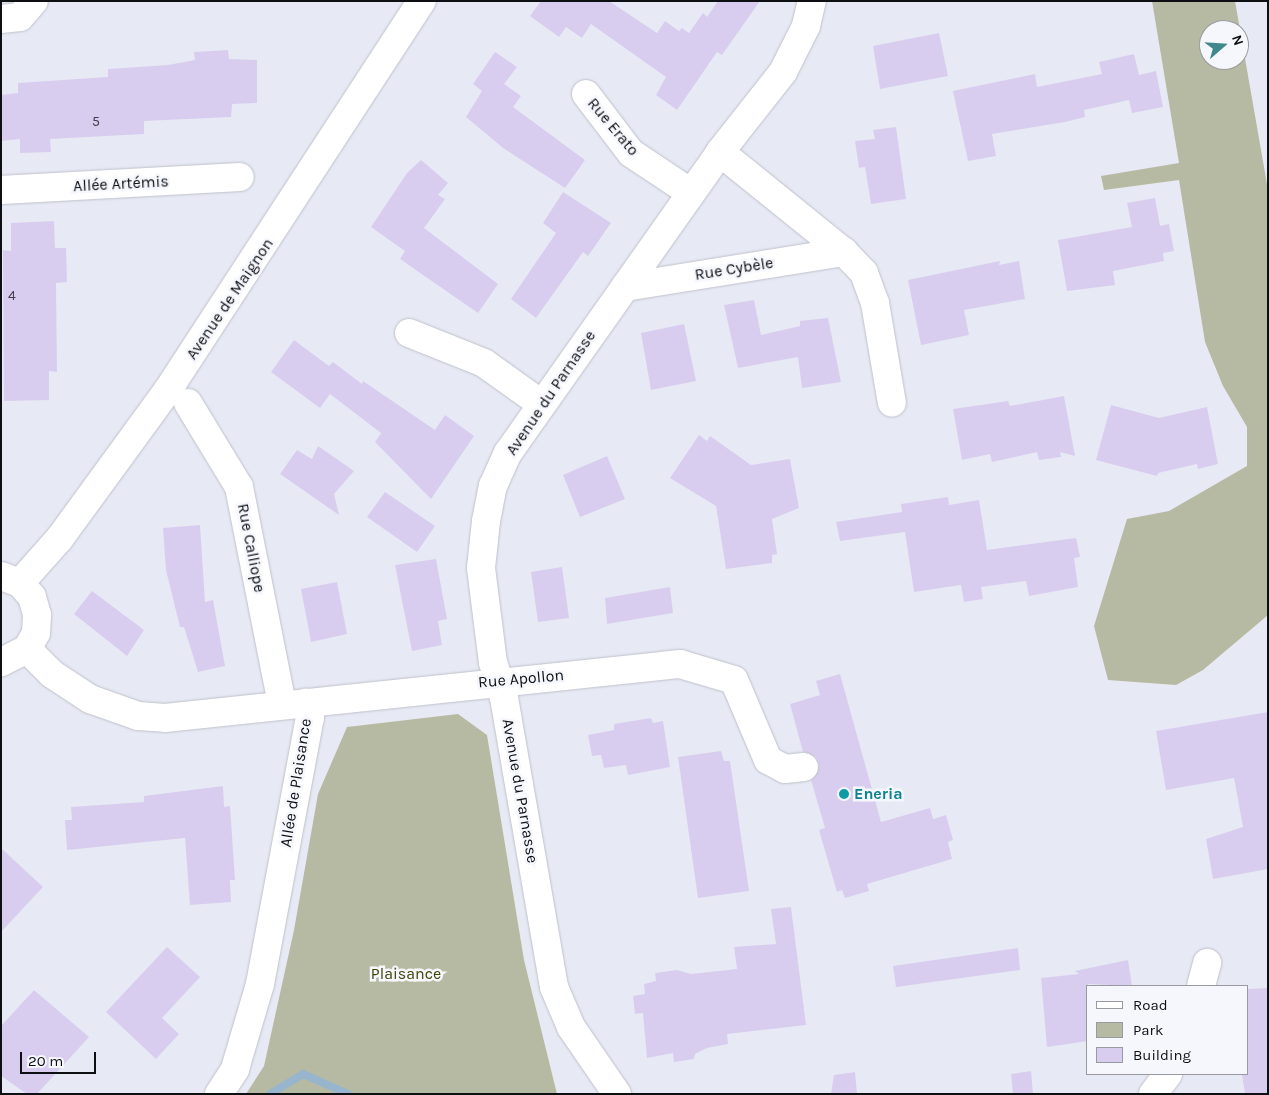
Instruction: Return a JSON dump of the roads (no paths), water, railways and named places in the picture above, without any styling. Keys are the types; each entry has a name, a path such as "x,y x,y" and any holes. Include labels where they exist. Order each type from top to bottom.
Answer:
{"street":[{"path":"1,19 20,17 34,1"},
{"name":"Avenue de Maignon","path":"10,580 60,538 168,390 422,1"},
{"name":"Avenue du Parnasse","path":"617,1094 571,1027 554,986 500,680 493,663 481,568 486,520 493,486 540,404 720,152 783,72 806,26 812,1"},
{"name":"Rue Erato","path":"586,94 631,153 691,192"},
{"path":"720,152 844,252 864,272 875,303 892,403"},
{"name":"Allée Artémis","path":"1,190 240,177"},
{"name":"Rue Cybèle","path":"625,287 844,252"},
{"path":"409,333 484,363 540,404"},
{"name":"Rue Calliope","path":"188,403 239,488 294,704"},
{"path":"1,662 27,649 36,633 38,614 32,597 10,580"},
{"name":"Allée de Plaisance","path":"27,649 52,674 90,699 138,716 165,718 294,704 310,718 260,984 235,1069 219,1094"},
{"name":"Rue Apollon","path":"294,704 500,680 680,664 734,680 768,760 785,769 804,767"},
{"path":"1154,1094 1167,1075"}],"waterway":[{"path":"270,1094 303,1074 348,1094"}],"place":[{"name":"Eneria","path":"844,794"}],"park label":[{"name":"Plaisance","path":"406,974"}]}
